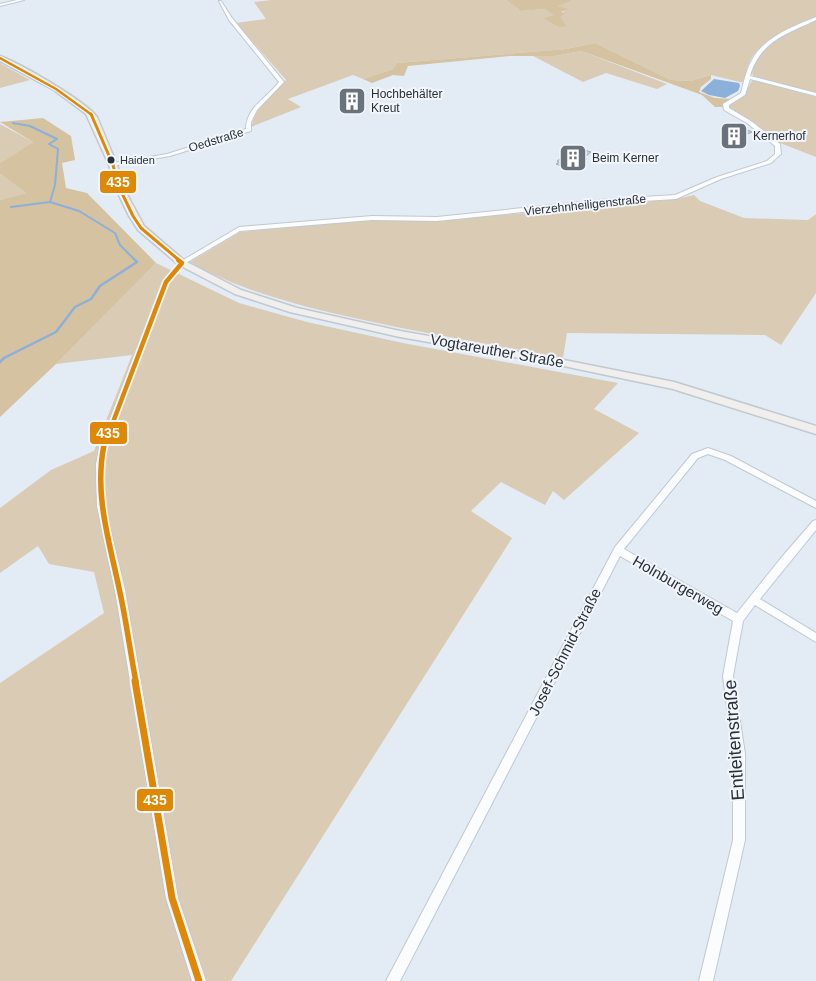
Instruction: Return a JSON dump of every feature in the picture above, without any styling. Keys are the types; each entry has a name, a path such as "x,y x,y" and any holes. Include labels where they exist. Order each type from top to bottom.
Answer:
{"main road":[{"name":"Vogtareuther Straße","path":"0,58 83,106 93,116 114,165 119,187 141,228 182,263 238,292 294,310 400,334 635,377 674,386 816,430"}],"street":[{"path":"0,5 22,0"},
{"name":"Oedstraße","path":"114,165 168,155 249,130 254,111 282,82 230,19 220,2"},
{"name":"Vierzehnheiligenstraße","path":"182,263 239,229 372,218 436,219 676,196 718,178 769,162 778,154 778,144 764,132 726,109 726,104 744,94 756,56 764,47 816,18"},
{"path":"749,76 816,95"},
{"path":"182,263 166,282 104,445 100,464 101,506 120,590 172,898 198,981"},
{"name":"Josef-Schmid-Straße","path":"393,981 618,550 695,456 708,451 728,458 816,505"},
{"path":"738,619 816,524"},
{"name":"Holnburgerweg","path":"618,550 738,619"},
{"path":"754,600 816,638"},
{"name":"Entleitenstraße","path":"706,981 739,840 739,754 728,676 738,619"}],"shaded area":[{"path":"272,0 506,0 521,11 545,9 553,15 544,18 560,17 561,13 568,9 557,6 573,0 816,0 816,17 783,33 760,48 751,60 744,83 711,75 690,81 671,80 595,43 566,49 397,63 393,69 363,79 353,75 288,99 301,107 251,127 256,113 264,101 286,80 236,23 266,19 254,2"},
{"path":"506,0 573,0 558,6 569,9 561,12 565,14 560,17 566,26 559,27 543,18 553,15 545,9 521,11"},
{"path":"816,20 816,94 753,76 753,66 765,49 786,35"},
{"path":"595,43 671,80 690,81 711,75 711,79 701,87 699,92 715,98 731,99 723,103 723,107 715,107 702,95 581,51 555,56 510,56 408,66 404,76 393,75 372,83 363,79 393,69 397,63 566,49"},
{"path":"581,51 667,84 657,89 606,73 583,82 533,56 555,56"},
{"path":"0,63 3,65 30,80 0,88"},
{"path":"754,80 816,97 816,157 780,143 727,107 744,96"},
{"path":"43,118 71,136 75,160 62,163 66,188 87,193 156,263 56,364 0,417 0,200 26,193 0,174 0,163 33,142 0,122"},
{"path":"0,124 33,142 0,163"},
{"path":"0,174 26,193 0,200"},
{"path":"694,195 700,201 744,218 808,220 816,214 816,293 781,345 765,335 567,333 563,358 410,330 315,309 251,290 210,273 190,262 240,232 371,220 438,221 677,199"},
{"path":"156,263 239,303 307,322 403,343 618,383 594,409 639,433 564,500 553,491 545,505 501,482 471,511 512,538 231,981 0,981 0,683 104,613 94,572 49,564 38,546 0,573 0,508 51,470 94,451 132,355 56,364"}],"water":[{"path":"714,79 739,83 740,86 738,91 725,98 709,95 701,91"}],"building":[{"name":"Kernerhof","path":"741,127 752,132 733,140 722,134"},
{"name":"Beim Kerner","path":"575,147 591,152 584,158 587,159 572,170 556,164 559,162 557,161"}],"waterway":[{"path":"13,123 30,126 57,139 49,144 58,149 55,185 50,202"},
{"path":"0,362 4,358 56,332 75,307 91,299 100,286 137,262 120,245 115,233 79,211 50,202"},
{"path":"11,207 50,202"}],"transit line":[{"name":"435","path":"0,58 56,89 89,112 93,117 113,165 119,187 133,216 141,228 182,263"},
{"name":"435","path":"182,263 166,282 104,445 100,464 101,506 120,590 172,898 199,981"}],"place":[{"name":"Hochbehälter Kreut","path":"352,101"},
{"name":"Kernerhof","path":"734,136"},
{"name":"Beim Kerner","path":"573,158"},
{"name":"Haiden","path":"111,160"}]}
